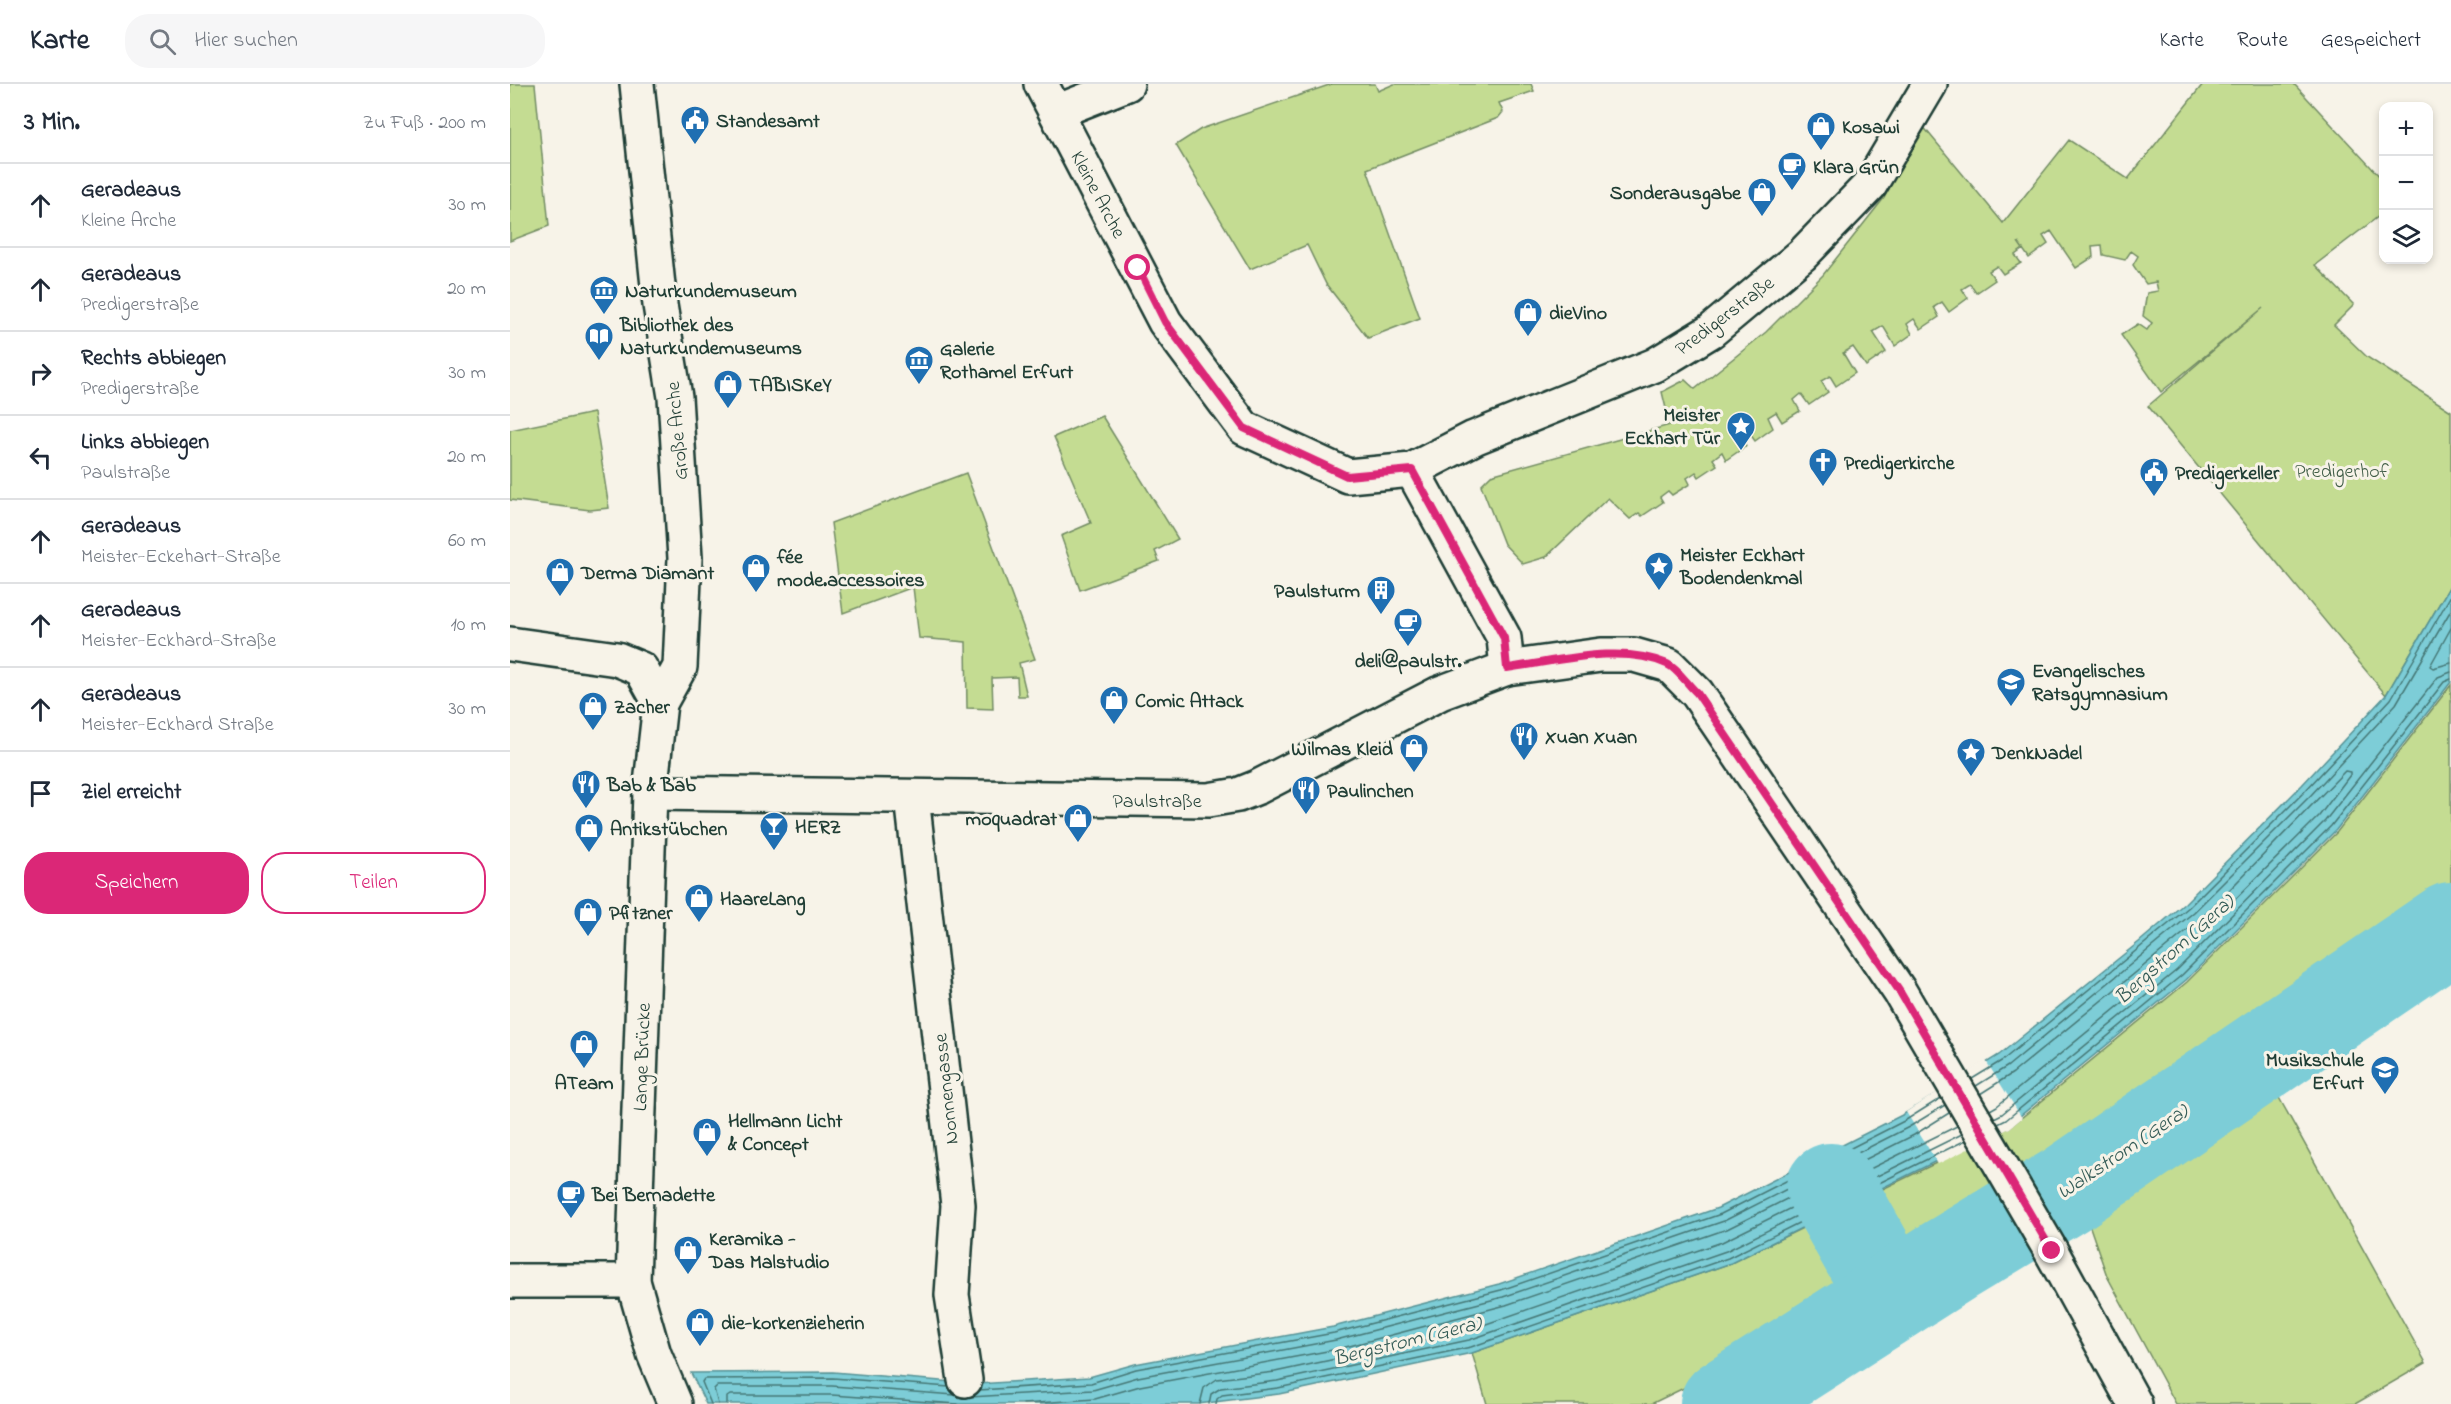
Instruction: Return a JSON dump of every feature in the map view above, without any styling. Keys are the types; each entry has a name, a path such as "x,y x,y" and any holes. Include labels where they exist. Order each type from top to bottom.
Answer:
{"street":[{"name":"Große Arche","path":"637,84 660,305 675,397 686,558 680,667 660,703"},
{"path":"1048,98 1127,84"},
{"name":"Predigerstraße","path":"1302,456 1347,476 1412,470 1474,438 1655,365 1710,331 1802,255 1870,185 1930,84"},
{"name":"Kleine Arche","path":"1048,98 1165,322 1244,428 1302,456"},
{"path":"1412,470 1504,638 1507,668"},
{"path":"510,644 617,659 641,669 660,703"},
{"name":"Paulstraße","path":"650,793 1208,800 1238,795 1258,787 1440,693 1507,668 1601,655 1634,655 1669,665 1697,693 1911,1012 2052,1251 2135,1404"},
{"name":"Lange Brücke","path":"660,703 650,793 633,1281 654,1354 670,1393"},
{"name":"Nonnengasse","path":"912,797 958,1205 952,1295 964,1380"},
{"path":"510,1281 633,1281"}],"green space":[{"path":"510,84 535,84 549,226 510,241"},
{"path":"1332,84 1375,84 1378,91 1394,84 1531,84 1534,91 1499,103 1503,112 1498,118 1367,169 1420,318 1368,338 1326,284 1307,245 1250,269 1176,145 1201,129"},
{"name":"Predigerhof","path":"2203,84 2294,84 2379,176 2379,216 2315,265 2354,305 2334,325 2367,357 2451,411 2451,584 2386,695 2148,406 2263,308 2161,392 2121,335 2138,324 2147,330 2152,323 2143,316 2147,293 2158,291 2156,282 2146,284 2133,265 2138,256 2131,251 2125,260 2103,255 2102,245 2092,246 2093,257 2076,268 2051,231 2043,236 2048,244 2029,258 2023,249 2015,255 2021,263 2003,274 1997,266 1989,271 1995,280 1976,293 1970,284 1962,289 1968,298 1949,312 1942,302 1934,307 1939,317 1921,329 1914,319 1907,324 1912,334 1895,346 1883,326 1873,332 1886,352 1866,366 1853,347 1843,353 1855,373 1836,386 1830,376 1821,381 1828,392 1809,405 1801,394 1794,400 1800,411 1782,422 1776,412 1768,417 1773,428 1755,441 1748,431 1741,436 1746,446 1726,460 1722,452 1713,459 1717,465 1699,477 1696,472 1687,478 1690,484 1672,495 1668,491 1660,497 1663,502 1642,516 1639,513 1630,519 1608,498 1546,557 1523,564 1504,544 1481,485 1491,475 1670,425 1662,392 1685,380 1695,389 1766,332 1823,275 1884,198 1922,125 2003,223 2069,140 2128,179"},
{"path":"594,413 609,508 590,510 510,500 510,430"},
{"path":"1102,416 1178,539 1155,551 1159,561 1080,590 1061,536 1091,523 1054,437"},
{"path":"966,473 1035,659 1019,663 1027,696 1018,696 1017,677 992,678 993,709 967,708 966,642 919,638 913,587 843,613 831,523"},
{"path":"2451,685 2451,889 2229,1063 1772,1345 1651,1404 1487,1404 1472,1353 1731,1263 2010,1127 2187,982 2337,832"},
{"path":"2272,1085 2426,1363 2355,1404 2176,1404 2107,1276 2090,1227 2082,1215"}],"water":[{"path":"2451,584 2451,682 2336,830 2186,980 2009,1125 1731,1263 1472,1353 1279,1394 1198,1404 706,1404 691,1373 833,1372 977,1384 1089,1377 1135,1364 1333,1327 1499,1284 1718,1208 1904,1114 1999,1055 2185,903 2302,785 2386,695"}],"pier":[{"path":"1986,1061 2022,1118 2010,1128 1938,1164 1906,1112"}],"waterway":[{"name":"Walkstrom (Gera)","path":"1725,1404 1950,1260 2069,1188 2451,927"},
{"name":"Bergstrom (Gera)","path":"1831,1188 1892,1297"}],"place":[{"name":"Standesamt","path":"695,146"},
{"name":"Kosawi","path":"1821,152"},
{"name":"Klara Grün","path":"1792,192"},
{"name":"Sonderausgabe","path":"1762,218"},
{"name":"Naturkundemuseum","path":"604,316"},
{"name":"dieVino","path":"1528,338"},
{"name":"Bibliothek des Naturkundemuseums","path":"599,362"},
{"name":"Galerie Rothamel Erfurt","path":"919,386"},
{"name":"TABISKeY","path":"728,410"},
{"name":"Meister Eckhart Tür","path":"1741,452"},
{"name":"Predigerkirche","path":"1823,488"},
{"name":"Predigerkeller","path":"2154,498"},
{"name":"Meister Eckhart Bodendenkmal","path":"1659,592"},
{"name":"fée mode.accessoires","path":"756,594"},
{"name":"Derma Diamant","path":"560,598"},
{"name":"Paulsturm","path":"1381,616"},
{"name":"deli@paulstr.","path":"1408,648"},
{"name":"Evangelisches Ratsgymnasium","path":"2011,708"},
{"name":"Comic Attack","path":"1114,726"},
{"name":"Zacher","path":"593,732"},
{"name":"Xuan Xuan","path":"1524,762"},
{"name":"Wilmas Kleid","path":"1414,774"},
{"name":"DenkNadel","path":"1971,778"},
{"name":"Bab & Bab","path":"586,810"},
{"name":"Paulinchen","path":"1306,816"},
{"name":"moquadrat","path":"1078,844"},
{"name":"HERZ","path":"774,852"},
{"name":"Antikstübchen","path":"589,854"},
{"name":"HaareLang","path":"699,924"},
{"name":"Pfitzner","path":"588,938"},
{"name":"ATeam","path":"584,1070"},
{"name":"Musikschule Erfurt","path":"2385,1096"},
{"name":"Hellmann Licht & Concept","path":"707,1158"},
{"name":"Bei Bernadette","path":"571,1220"},
{"name":"Keramika - Das Malstudio","path":"688,1276"},
{"name":"die-korkenzieherin","path":"700,1348"}],"route":[{"path":"1138,268 1165,322 1244,428 1347,476 1412,470 1504,638 1507,668 1601,655 1634,655 1669,665 1697,693 1900,992 2052,1251"}]}
